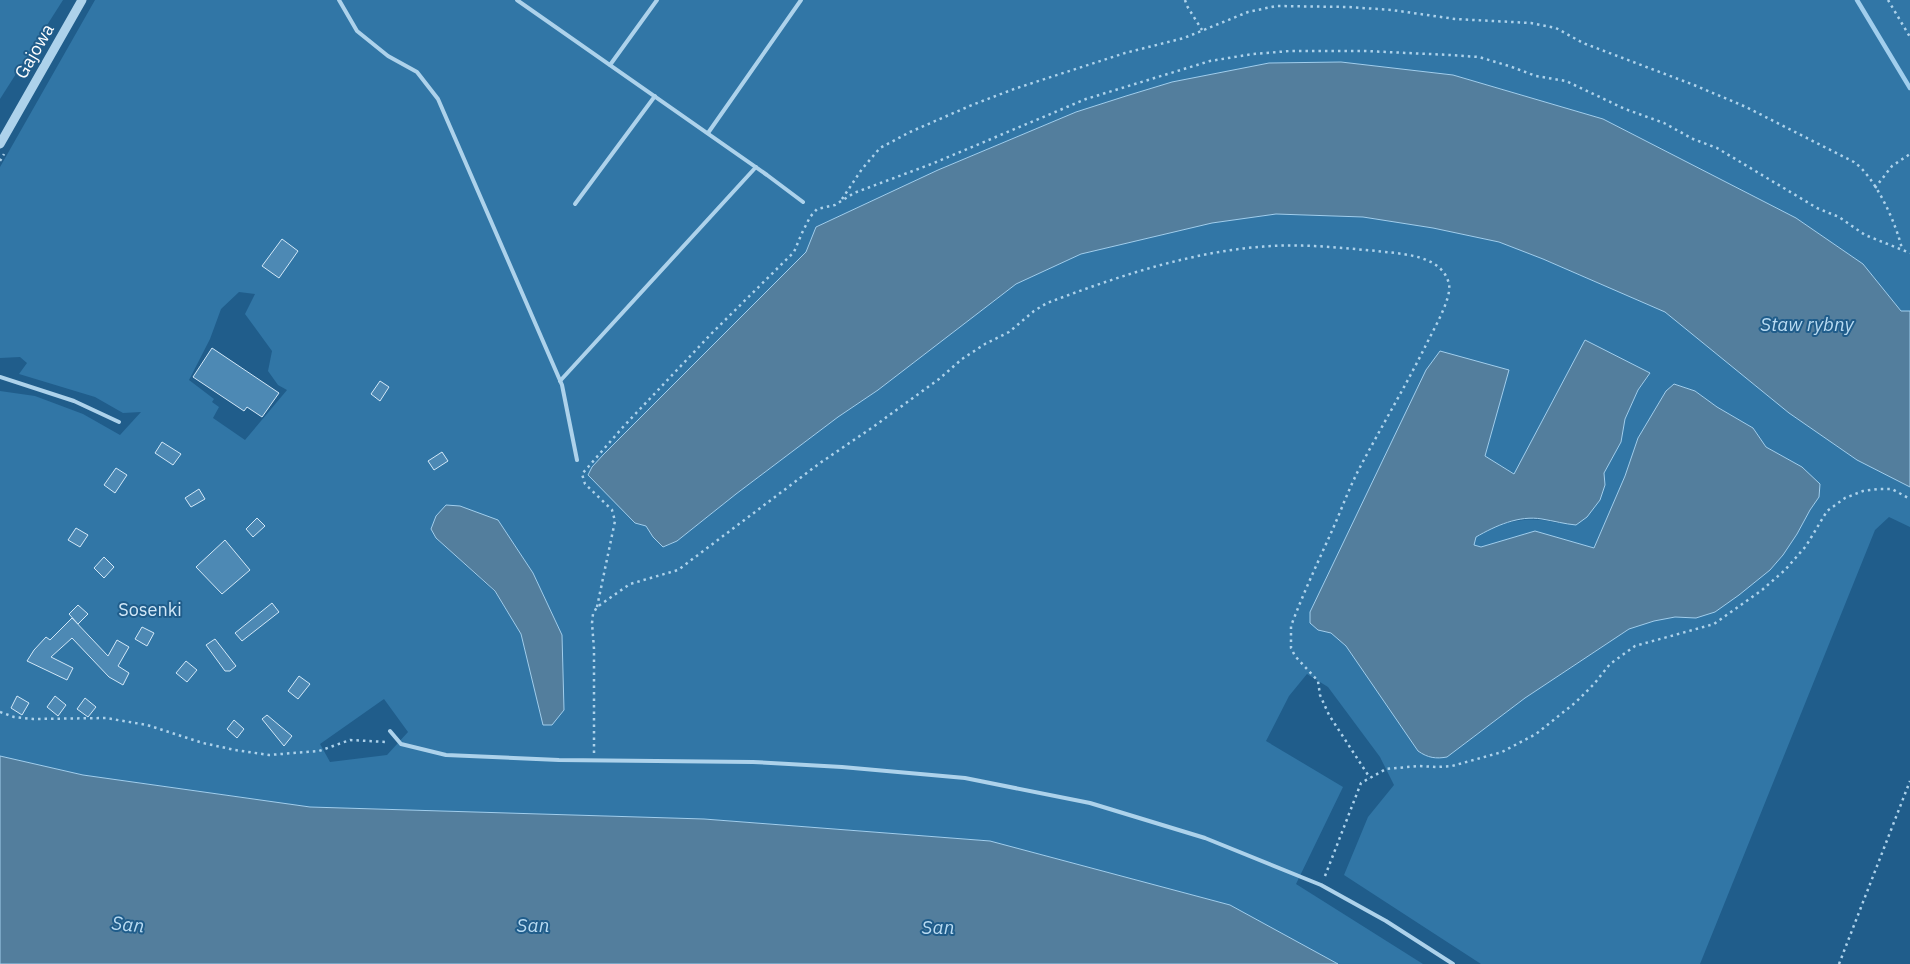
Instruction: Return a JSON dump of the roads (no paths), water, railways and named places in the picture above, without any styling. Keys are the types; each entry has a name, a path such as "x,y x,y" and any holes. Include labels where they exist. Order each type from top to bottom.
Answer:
{"street":[{"name":"Gajowa","path":"0,144 82,0"}],"lane":[{"path":"339,0 358,31 388,56 416,72 438,99 560,381 576,460"},
{"path":"517,0 756,166 803,202"},
{"path":"610,65 657,0"},
{"path":"708,133 801,0"},
{"path":"575,204 656,96"},
{"path":"560,381 756,166"},
{"path":"0,377 74,401 120,422"},
{"path":"390,731 401,744 446,755 594,760 753,762 842,766 965,778 1090,803 1205,838 1322,885 1386,921 1453,964"}],"water":[{"name":"Staw rybny","path":"1341,62 1453,75 1603,119 1796,218 1863,264 1901,311 1910,311 1910,487 1857,460 1789,413 1665,312 1543,259 1499,242 1433,228 1363,217 1276,214 1212,223 1081,254 1016,284 878,390 838,417 736,494 677,541 663,547 646,526 635,523 588,475 592,467 603,455 806,252 816,227 938,170 1076,112 1126,96 1172,82 1269,63"},
{"path":"1585,340 1650,373 1638,390 1625,419 1621,442 1604,473 1605,485 1600,500 1587,517 1576,525 1533,518 1516,520 1499,525 1476,537 1474,545 1481,547 1535,531 1594,548 1625,476 1638,438 1666,391 1674,384 1695,391 1717,407 1753,428 1766,447 1802,467 1820,484 1819,497 1783,555 1770,570 1715,612 1696,618 1675,617 1654,621 1629,629 1525,698 1447,757 1429,757 1418,751 1346,646 1331,633 1318,630 1310,623 1310,612 1426,370 1440,351 1509,370 1485,456 1514,474"},
{"path":"446,505 460,506 498,520 533,573 562,635 564,710 552,725 543,725 521,634 495,591 436,538 431,529 436,516"},
{"name":"San","path":"0,756 83,775 310,807 704,819 990,841 1230,905 1338,964 0,964"}],"waterway":[{"path":"1857,0 1910,88"}],"park label":[{"name":"Sosenki","path":"150,609"}]}
